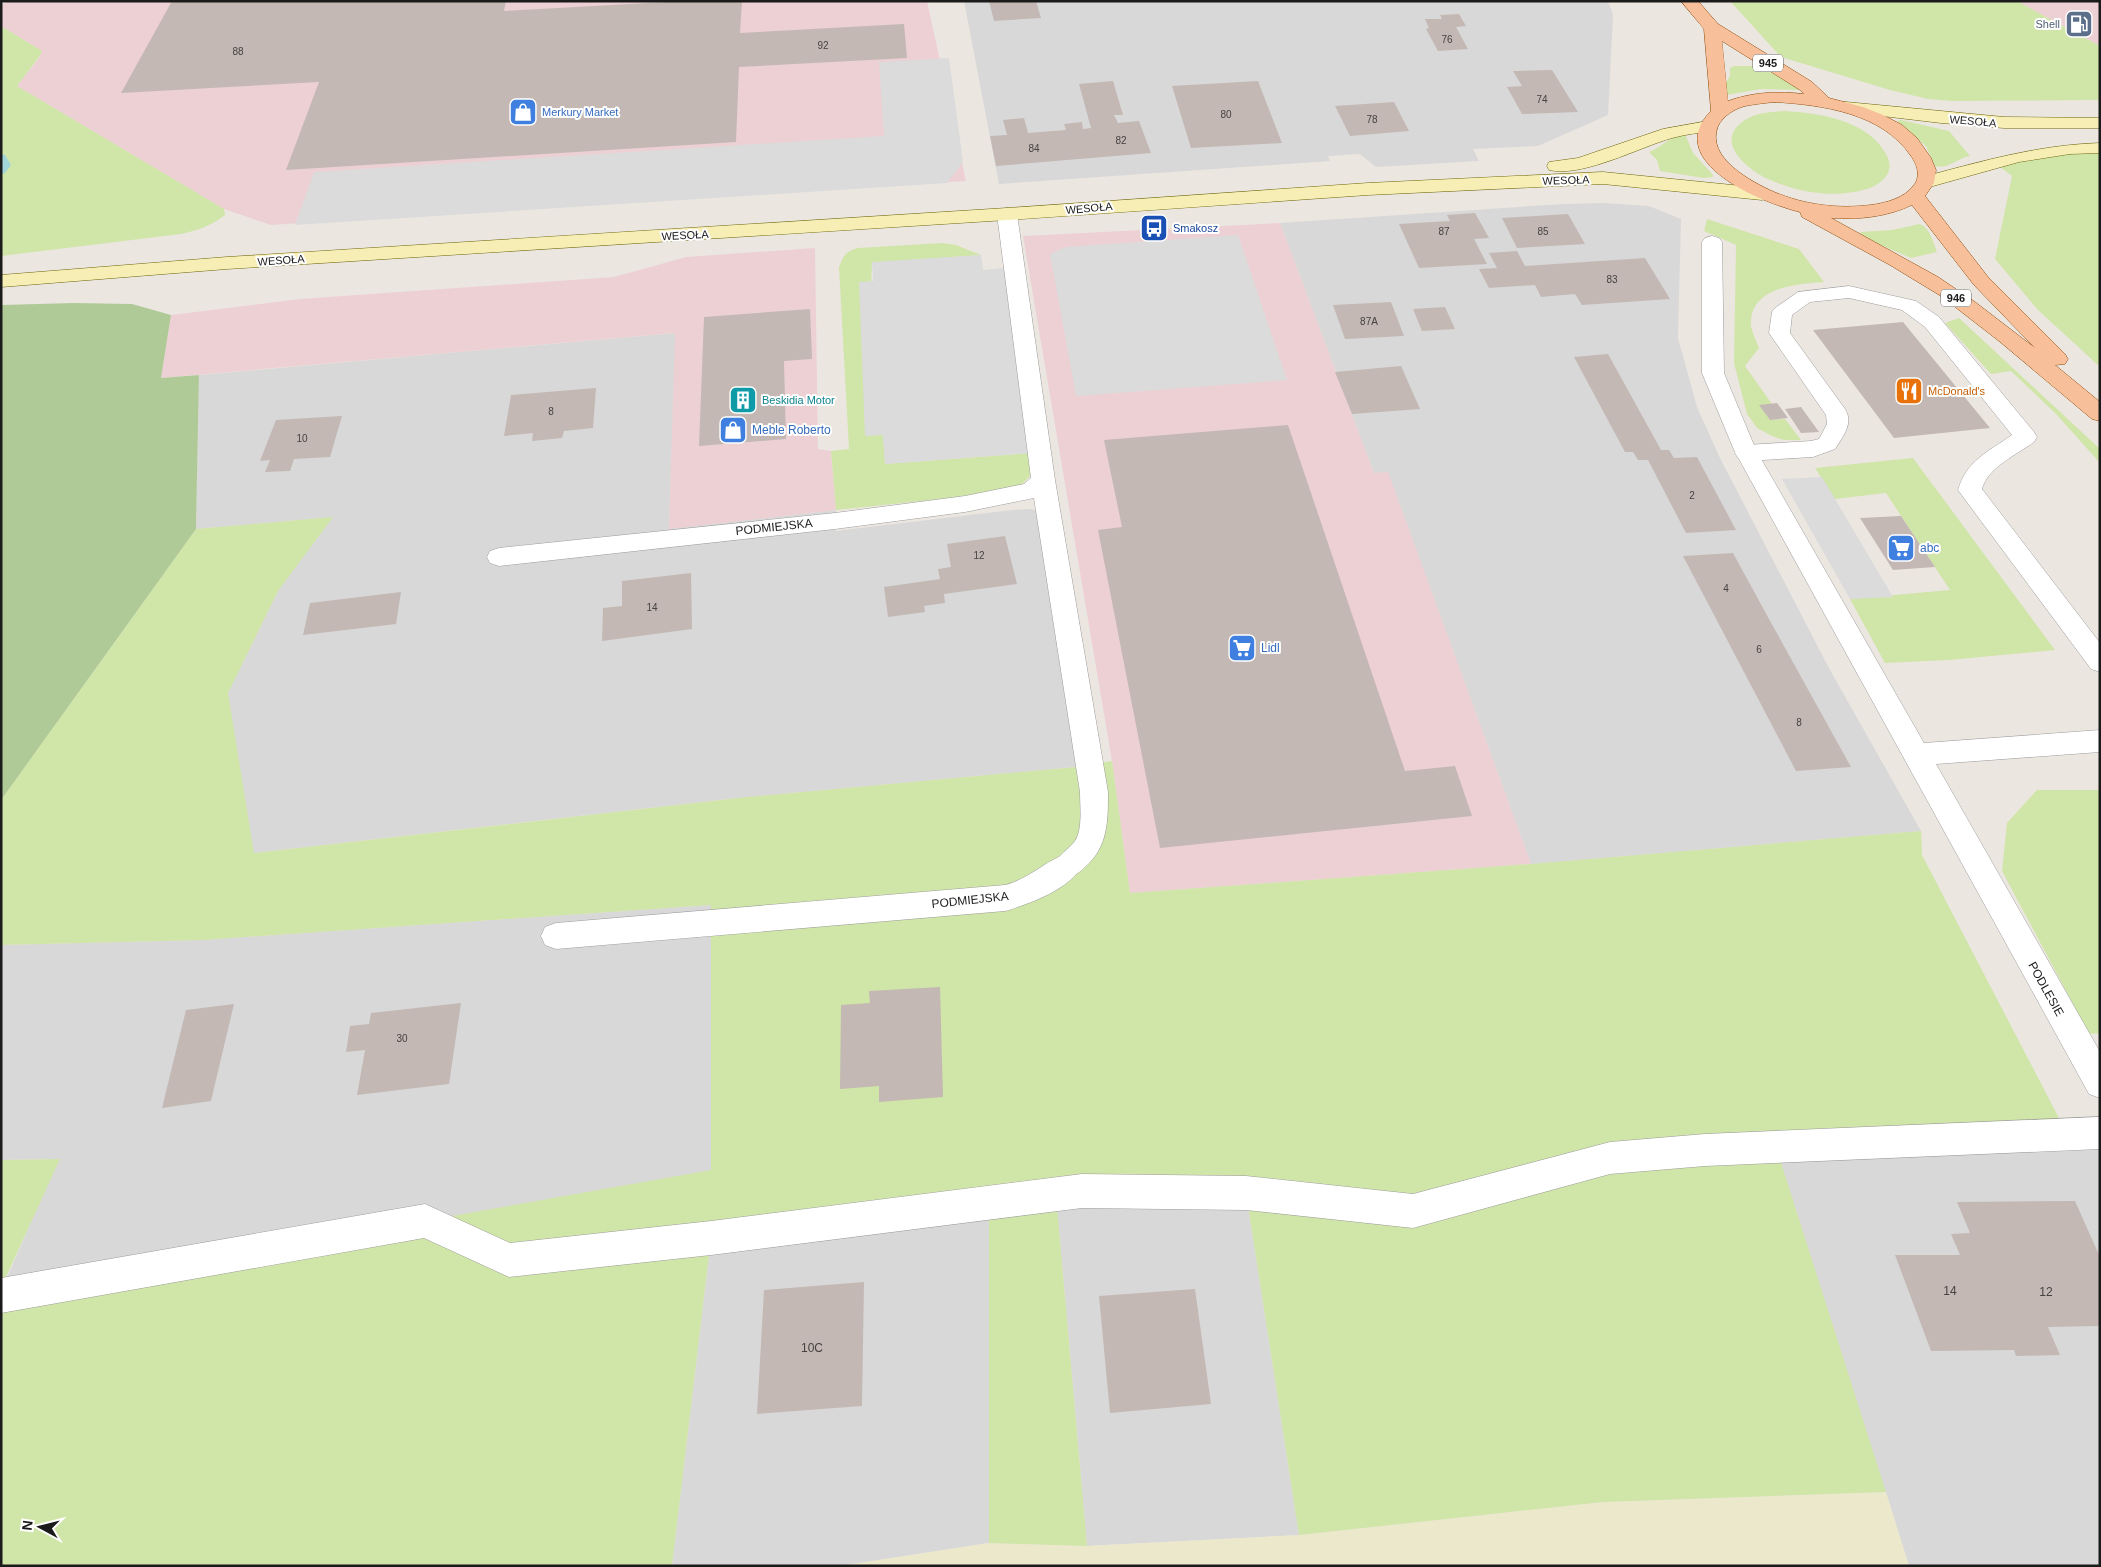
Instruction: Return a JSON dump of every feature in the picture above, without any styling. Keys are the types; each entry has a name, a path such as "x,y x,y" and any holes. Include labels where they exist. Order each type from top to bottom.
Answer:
{"main road":[{"name":"945","path":"1689,1 1712,28 1806,86 1822,101"},
{"path":"1712,28 1714,119 1706,142 1715,160 1734,178 1762,194 1796,206 1832,212 1866,212 1894,207 1921,189 2018,157 2070,149 2100,148"},
{"path":"1714,119 1735,104 1768,98 1798,98 1846,107 1874,118 1899,132 1917,148 1926,165 1921,189"},
{"name":"WESOŁA","path":"1846,107 1978,123 2062,126 2100,123"},
{"name":"WESOŁA","path":"1368,188 1581,163 1714,119"},
{"name":"WESOŁA","path":"1,281 227,263 1007,214 1368,188 1603,178 1762,194"},
{"name":"946","path":"1921,189 1981,281 2100,403"},
{"name":"946","path":"1796,206 1911,268 1949,293 2100,414"}],"street":[{"name":"PODMIEJSKA","path":"556,936 1004,898 1021,894 1034,888 1068,865 1083,851 1089,842 1094,810 1094,792 1043,480 1007,214"},
{"name":"PODLESIE","path":"1712,242 1713,373 1746,453 2100,1084"},
{"path":"1746,453 1813,449 1827,444 1838,424 1837,414 1779,333 1782,312 1805,296 1849,292 1909,306 1932,322 2026,437 1986,464 1974,476 1970,490 2100,662"},
{"name":"PODMIEJSKA","path":"499,557 835,521 965,504 1031,491 1043,480"},
{"path":"1915,755 2100,741"},
{"path":"1,1296 425,1221 508,1260 711,1238 1082,1191 1246,1193 1413,1212 1610,1158 1705,1150 2100,1133"}],"shaded area":[{"path":"11,1 927,1 966,181 271,225 224,209 17,86 39,58 42,51 1,26 1,5"},
{"path":"964,1 1608,1 1613,15 1608,115 1538,146 1473,149 1479,161 1376,167 1360,154 1328,156 1330,161 999,184"},
{"name":"Shell","path":"2017,1 2100,1 2100,46"},
{"path":"949,58 963,162 947,183 295,225 314,172 884,136 879,62"},
{"path":"1603,203 1649,206 1681,219 1678,338 1697,407 1720,458 1830,670 1921,831 1531,864 1388,473 1374,473 1280,223"},
{"path":"1280,223 1374,473 1388,472 1531,864 1130,893 1112,761 1023,236"},
{"path":"1238,235 1287,380 1076,396 1050,254 1066,247"},
{"path":"815,248 818,449 831,451 836,510 669,529 675,333 161,378 171,315 300,299 614,277 686,257"},
{"path":"981,255 983,270 1004,268 1031,453 885,464 883,435 865,436 859,282 873,281 872,262"},
{"path":"676,333 669,528 836,510 835,531 1012,510 1031,509 1040,512 1076,767 747,797 253,853 228,693 278,591 333,517 196,529 199,375"},
{"path":"1822,477 1893,597 1850,599 1782,479"},
{"path":"711,905 719,1169 1,1297 1,1291 59,1159 1,1160 1,945 202,940"},
{"path":"2100,1133 2100,1566 1909,1566 1776,1147"},
{"path":"1246,1193 1299,1535 1087,1546 1056,1195"},
{"path":"989,1203 989,1543 840,1566 672,1566 711,1238"},
{"path":"1886,1492 1909,1566 840,1566 989,1543 1087,1546 1299,1535 1603,1502"}],"green space":[{"path":"1730,1 2017,1 2100,46 2100,100 1952,101 1928,99 1890,90 1781,57"},
{"path":"1,26 42,51 17,86 224,209 225,215 204,227 181,234 1,256"},
{"path":"1734,66 1758,66 1801,87 1802,90 1761,89 1727,95 1722,89 1730,76 1730,68"},
{"path":"1785,111 1841,120 1867,133 1878,142 1887,157 1889,167 1887,175 1877,185 1868,189 1832,194 1799,190 1760,175 1744,163 1733,148 1732,139 1734,131 1741,123 1756,115"},
{"path":"1901,120 1949,131 1970,156 1948,165 1935,166 1926,146 1897,121"},
{"path":"1685,134 1693,153 1713,177 1704,178 1660,171 1657,160 1649,152"},
{"path":"2070,149 2100,153 2100,367 2038,310 1995,259 2012,176 1995,163"},
{"path":"1707,219 1799,249 1824,282 1790,286 1768,294 1760,300 1754,309 1751,321 1752,331 1759,348 1745,366 1772,404 1760,405 1770,420 1785,419 1801,440 1784,440 1772,436 1757,428 1747,414 1734,363 1736,245 1704,231"},
{"path":"1920,224 1929,232 1937,252 1911,258 1859,234 1861,232 1892,230"},
{"path":"943,243 956,245 981,255 872,263 866,436 883,434 885,464 1031,453 1033,473 1023,483 1008,492 836,510 831,451 849,449 840,263 848,252 858,248"},
{"path":"132,304 171,315 161,378 199,375 196,529 1,800 1,305"},
{"path":"1959,318 2100,449 2100,463 2056,414 2011,371 1991,374 1945,323"},
{"path":"1913,458 2055,650 1949,660 1885,663 1850,599 1950,590 1886,493 1835,499 1815,468"},
{"path":"333,517 278,591 228,693 254,853 747,797 1076,767 1112,761 1130,893 1531,864 1921,831 1922,855 2060,1120 1776,1147 1886,1492 1603,1502 1299,1535 1246,1193 1056,1195 1087,1546 989,1543 989,1204 711,1238 672,1566 1,1566 1,1296 711,1170 711,905 202,940 1,945 1,800 196,529"},
{"path":"2037,790 2100,790 2100,1033 2089,1034 2002,871 2007,823"},
{"path":"60,1159 1,1288 1,1160"}],"building":[{"name":"Merkury Market","path":"172,1 506,1 504,11 684,1 742,1 740,33 904,24 907,58 739,67 736,142 286,170 319,82 121,93"},
{"path":"989,1 1036,1 1041,18 994,21"},
{"path":"1459,14 1466,26 1456,27 1468,49 1438,51 1426,29 1429,28 1425,19 1442,19 1440,15"},
{"path":"1552,70 1578,112 1522,114 1507,87 1522,86 1513,71"},
{"path":"1113,81 1123,115 1114,115 1118,123 1139,121 1151,153 996,166 990,136 1007,135 1003,120 1024,118 1028,133 1066,130 1064,124 1082,122 1083,129 1091,128 1079,84"},
{"path":"1258,81 1282,143 1191,148 1172,86"},
{"path":"1394,102 1409,131 1350,136 1335,106"},
{"path":"1475,213 1489,238 1474,239 1487,264 1419,268 1399,224 1450,221 1447,215"},
{"path":"1568,214 1585,244 1517,248 1502,218"},
{"path":"1517,251 1525,266 1645,258 1670,299 1582,305 1575,294 1541,297 1535,285 1489,288 1479,269 1497,268 1489,253"},
{"path":"1391,302 1404,336 1345,339 1333,305"},
{"path":"1445,307 1455,329 1422,331 1413,309"},
{"name":"Beskidia Motor","path":"810,309 812,359 784,361 786,439 699,446 704,317"},
{"name":"McDonald's","path":"1903,322 1990,428 1894,438 1813,330"},
{"path":"1608,354 1661,450 1669,450 1674,458 1697,457 1736,530 1686,533 1648,460 1638,460 1633,452 1625,452 1574,357"},
{"path":"1401,366 1420,409 1352,414 1335,372"},
{"path":"596,388 593,428 564,431 562,438 532,441 533,433 504,436 511,395"},
{"path":"1777,403 1788,418 1770,420 1759,405"},
{"path":"1801,407 1819,432 1801,433 1785,409"},
{"path":"342,416 330,457 294,459 290,471 265,472 270,460 260,461 276,420"},
{"name":"Lidl","path":"1288,425 1405,771 1455,766 1472,816 1160,848 1098,530 1122,527 1104,440"},
{"name":"abc","path":"1901,516 1935,567 1893,570 1860,518"},
{"path":"1005,536 1017,584 944,594 945,603 924,606 925,612 888,617 884,587 940,579 938,569 951,567 947,544"},
{"path":"1733,553 1851,767 1796,771 1683,556"},
{"path":"691,573 692,629 602,641 603,608 622,606 622,581"},
{"path":"401,592 396,624 303,635 310,603"},
{"path":"940,987 943,1097 879,1102 879,1086 840,1089 841,1005 870,1003 869,991"},
{"path":"461,1003 449,1084 357,1095 365,1050 346,1052 350,1026 369,1024 371,1013"},
{"path":"234,1004 211,1101 162,1108 186,1010"},
{"path":"2075,1201 2100,1257 2100,1326 2048,1327 2060,1355 2016,1356 2014,1350 1931,1351 1895,1255 1960,1255 1951,1234 1970,1233 1957,1202"},
{"path":"864,1282 862,1406 757,1414 764,1290"},
{"path":"1195,1289 1211,1404 1110,1413 1099,1296"}],"waterway":[{"path":"1,157 6,165 1,171"}],"place":[{"name":"Shell","path":"2079,24"},
{"name":"Merkury Market","path":"523,112"},
{"name":"Smakosz","path":"1154,228"},
{"name":"McDonald's","path":"1909,391"},
{"name":"Beskidia Motor","path":"743,400"},
{"name":"Meble Roberto","path":"733,430"},
{"name":"abc","path":"1901,548"},
{"name":"Lidl","path":"1242,648"}]}
